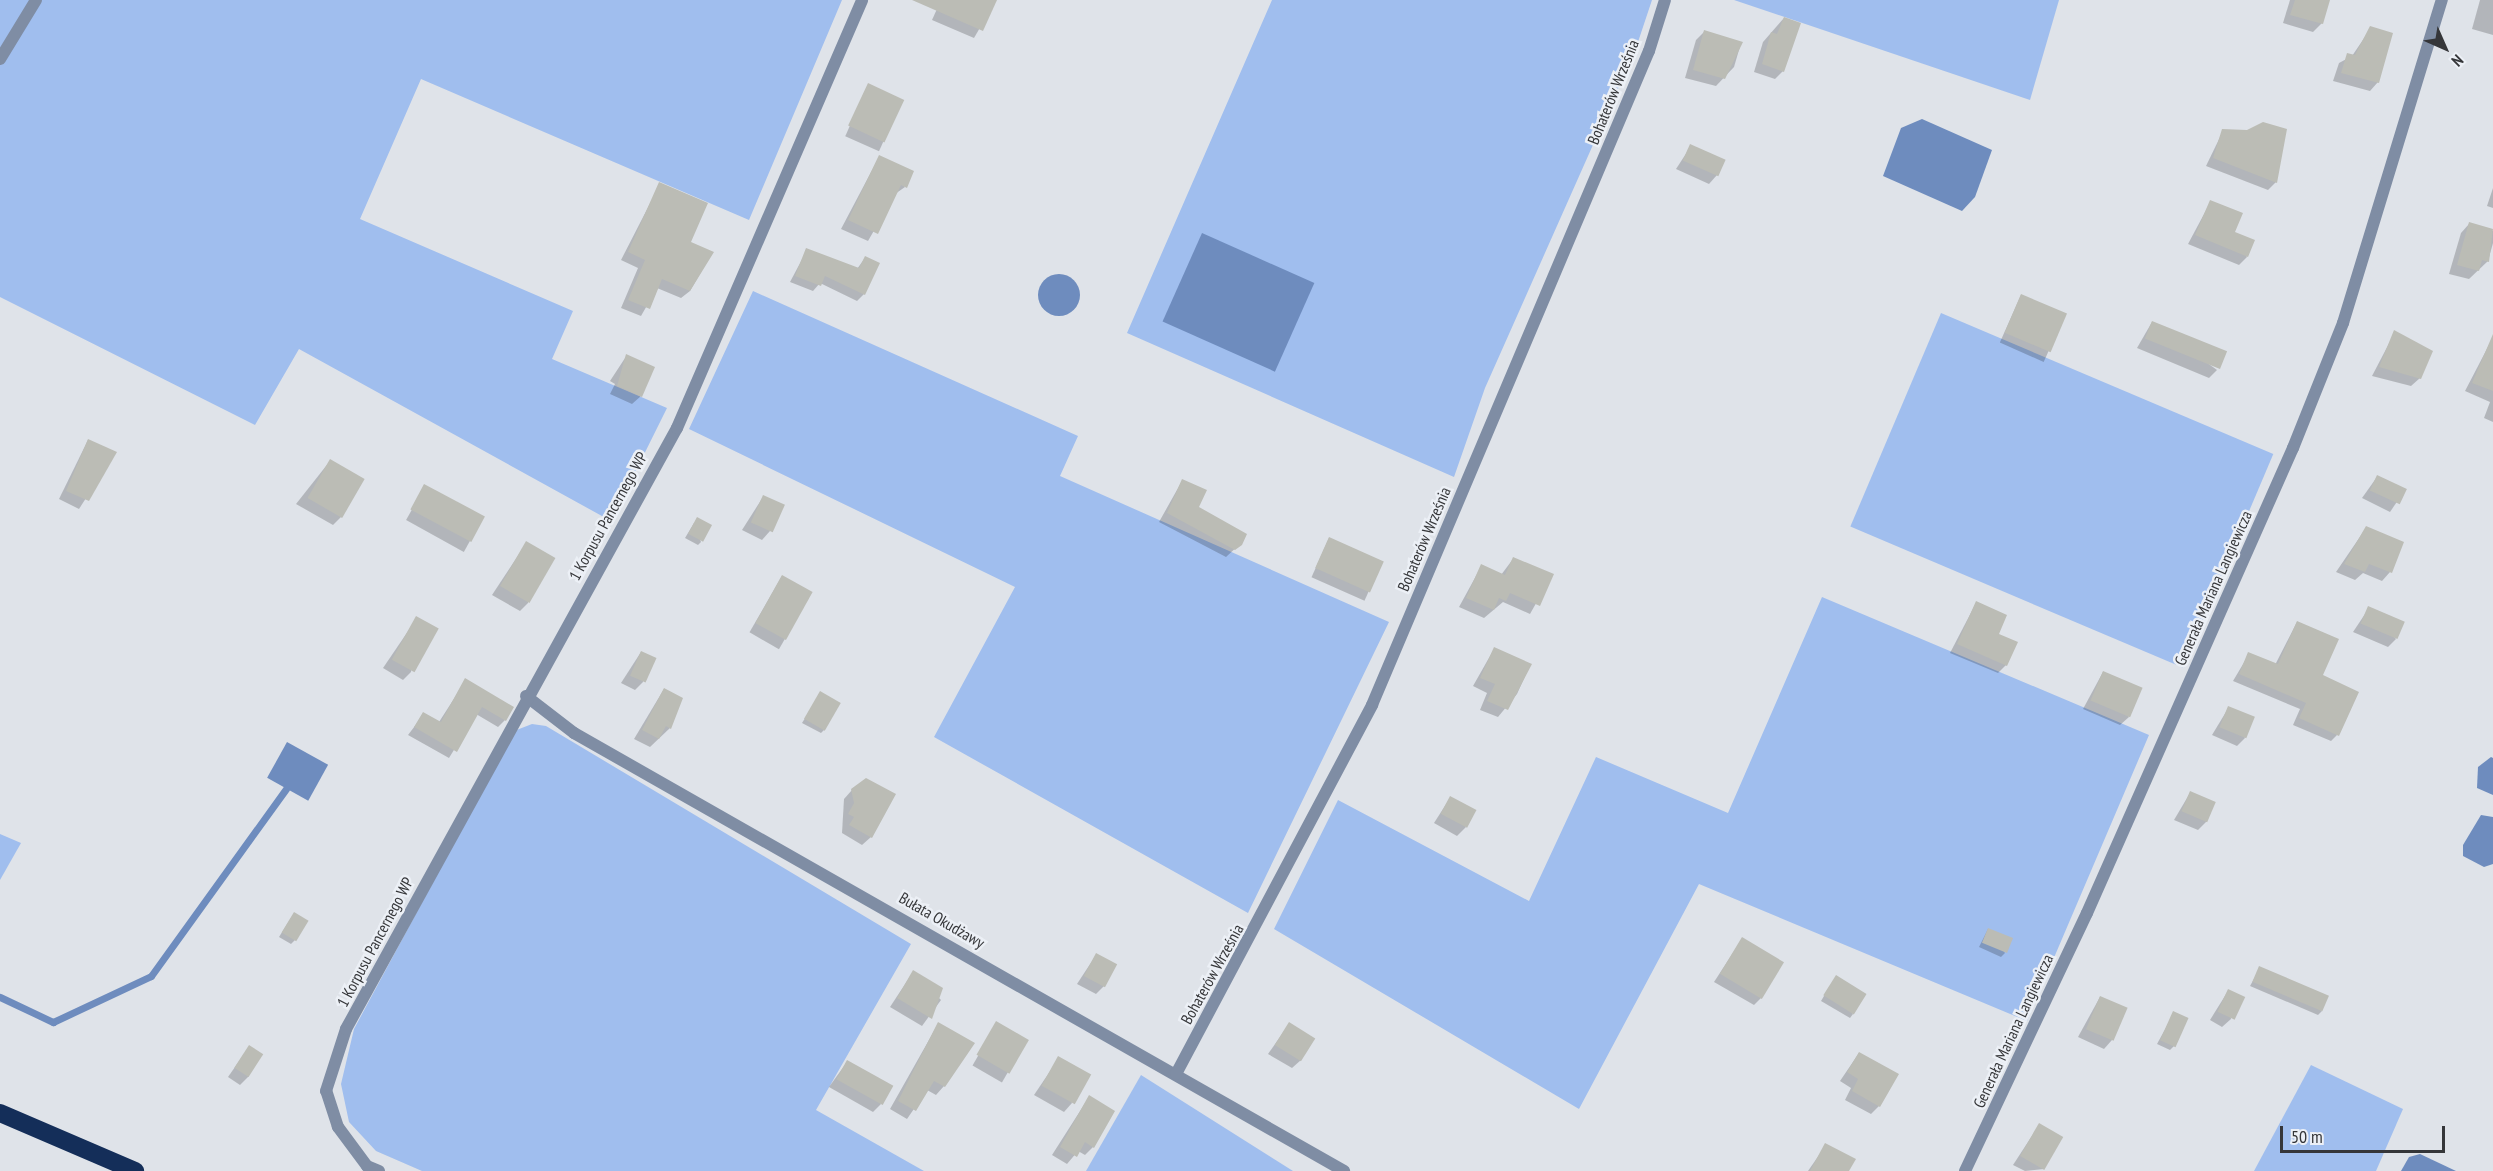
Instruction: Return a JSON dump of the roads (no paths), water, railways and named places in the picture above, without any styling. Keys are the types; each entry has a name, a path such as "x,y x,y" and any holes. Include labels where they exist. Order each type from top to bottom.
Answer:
{"highway":[{"path":"0,1113 135,1171"}],"street":[{"path":"0,59 36,0"},
{"name":"1 Korpusu Pancernego WP","path":"379,1171 366,1166 338,1127 326,1091 346,1029 526,696 677,428 862,0"},
{"name":"Bohaterów Września","path":"1176,1074 1372,705 1649,51 1665,0"},
{"name":"Generała Mariana Langiewicza","path":"1965,1171 2087,913 2293,448 2343,323 2442,0"},
{"name":"Bułata Okudżawy","path":"526,696 574,733 1344,1171"}],"waterway":[{"path":"0,997 53,1022 151,976 286,789"}]}
